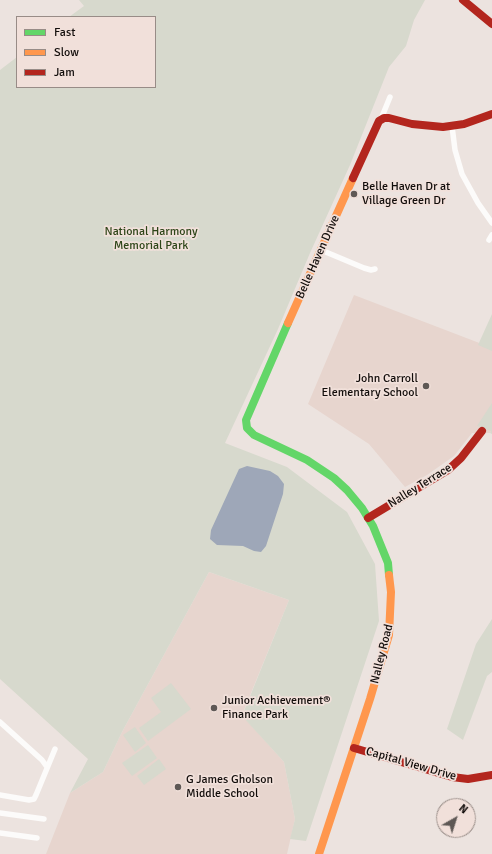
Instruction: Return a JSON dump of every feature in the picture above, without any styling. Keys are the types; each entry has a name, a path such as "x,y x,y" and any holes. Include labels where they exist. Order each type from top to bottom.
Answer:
{"street":[{"path":"463,0 492,24"},
{"name":"Belle Haven Drive","path":"247,418 390,97"},
{"path":"381,119 393,119 422,126 435,127 452,126 480,119 492,114"},
{"path":"452,126 455,150 462,174 478,203 492,223"},
{"path":"321,250 364,268 370,270 375,269"},
{"name":"Nalley Road","path":"247,418 246,427 251,433 307,460 320,468 347,490 368,518 380,541 388,562 391,592 390,635 378,676 319,854"},
{"name":"Nalley Terrace","path":"368,518 448,470 462,458 482,431"},
{"path":"1,724 42,760 47,767"},
{"name":"Capital View Drive","path":"354,748 452,777 468,779 492,775"},
{"path":"0,795 33,800 55,749"},
{"path":"0,813 44,819"},
{"path":"0,833 38,838"}],"shaded area":[{"path":"354,295 482,344 492,319 492,430 490,433 472,433 454,456 427,475 405,487 369,444 308,404"},
{"path":"209,572 289,600 242,715 284,762 295,819 287,854 46,854 70,793 103,772 122,732"}],"green space":[{"name":"National Harmony Memorial Park","path":"79,0 425,0 414,20 406,46 389,67 350,165 310,253 278,329 225,443 287,467 347,512 375,564 379,621 306,841 290,839 295,819 284,762 242,716 289,600 209,572 122,732 103,772 70,793 88,759 0,679 0,70 16,58 16,88 156,88 156,16 70,16 84,6"},
{"path":"492,314 492,351 478,345"},
{"path":"492,403 492,434 490,433 491,431 477,426"},
{"path":"492,619 492,672 487,676 463,740 447,729 476,644"},
{"path":"171,683 191,709 148,741 139,728 161,712 151,698"},
{"path":"135,727 146,743 135,752 123,735"},
{"path":"148,745 157,758 132,776 122,763"},
{"path":"159,759 166,769 144,785 137,776"}],"water":[{"path":"247,466 270,471 278,476 284,484 283,494 266,546 261,552 254,551 243,546 217,545 210,539 211,530 239,469"}],"traffic: fast":[{"path":"288,323 246,420 247,428 254,435 307,460 334,478 347,490 362,508 373,526 388,563 389,575"}],"traffic: slow":[{"path":"288,323 353,178"},
{"path":"319,854 370,699 389,635 391,592 389,575"}],"traffic: jam":[{"path":"463,0 492,24"},
{"path":"353,178 379,121 384,118 412,124 443,127 464,124 492,114"},
{"path":"368,518 448,470 461,458 482,431"},
{"path":"354,748 452,777 468,779 492,775"}],"place":[{"name":"Belle Haven Dr at Village Green Dr","path":"354,194"},
{"name":"John Carroll Elementary School","path":"426,386"},
{"name":"Junior Achievement® Finance Park","path":"214,708"},
{"name":"G James Gholson Middle School","path":"178,787"}]}
